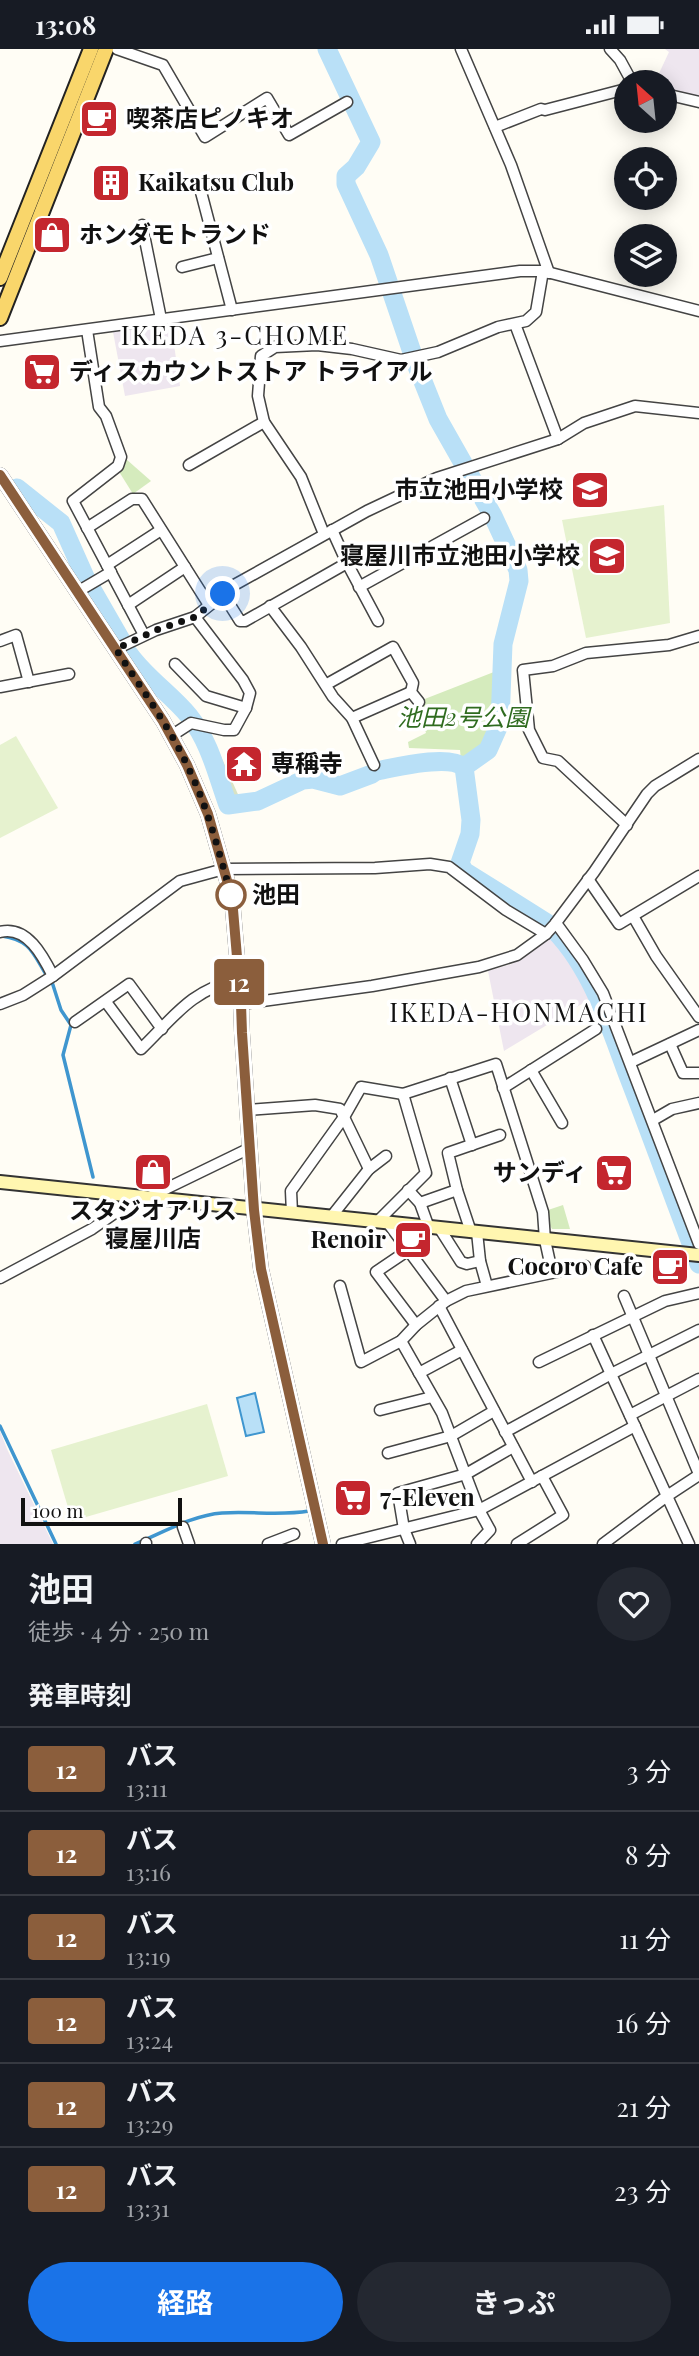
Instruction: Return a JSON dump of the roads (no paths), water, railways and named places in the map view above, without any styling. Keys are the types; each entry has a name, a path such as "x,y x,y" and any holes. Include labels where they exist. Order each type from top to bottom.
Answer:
{"main road":[{"path":"0,278 91,49"},
{"path":"0,318 106,49"},
{"path":"0,475 85,588 116,649 172,736 208,814 232,898 254,1210 261,1269 323,1544"},
{"path":"0,1182 694,1255"}],"street":[{"path":"117,49 163,65 205,137 267,98 289,135 347,102"},
{"path":"378,621 328,532 301,477 264,422 258,396 261,356 268,350 283,347 317,345 352,349 393,359 414,358 438,352 498,327 526,321 536,312 546,272 495,127 461,49"},
{"path":"611,49 626,70"},
{"path":"495,127 541,109 614,92"},
{"path":"677,97 699,102"},
{"path":"201,192 232,310"},
{"path":"142,225 161,319"},
{"path":"181,267 218,258"},
{"path":"0,341 520,271 546,272 699,311"},
{"path":"515,324 558,439"},
{"path":"87,330 99,407 106,416 121,457 118,466 73,501 144,635"},
{"path":"116,649 144,635 195,617 236,584 328,532 437,478 558,439 584,423 635,406 699,413"},
{"path":"189,465 264,422"},
{"path":"87,528 132,499 142,499 209,605"},
{"path":"359,587 484,518"},
{"path":"85,588 161,530"},
{"path":"223,594 240,621 245,621 347,563"},
{"path":"128,605 185,567"},
{"path":"270,606 327,684 333,697 352,718 374,765"},
{"path":"172,736 195,723 234,730 250,694 243,680 195,617"},
{"path":"0,641 16,635 29,682"},
{"path":"627,824 558,761 543,758 529,730 523,670 553,666 586,653 669,645 699,636"},
{"path":"327,684 393,647 413,683 411,692"},
{"path":"175,664 206,696 246,708"},
{"path":"0,687 69,674"},
{"path":"411,692 419,702"},
{"path":"352,718 411,692"},
{"path":"241,1004 372,986 480,967 517,955 552,927 655,786 699,759"},
{"path":"0,1004 23,995 53,976 180,881 224,869 340,869 430,864 449,867 506,910 552,927 583,960 603,993 699,1244"},
{"path":"588,879 619,925 699,876"},
{"path":"633,916 656,956 699,1017"},
{"path":"0,932 14,932 34,944 53,976"},
{"path":"106,1002 141,1049 190,1000 204,991 238,979"},
{"path":"75,1022 129,984 162,1029"},
{"path":"503,1088 596,1029"},
{"path":"631,1062 699,1030"},
{"path":"670,1044 683,1073 699,1073"},
{"path":"292,1213 291,1191 344,1117 361,1087 403,1094 496,1064 543,1212 544,1240 552,1272"},
{"path":"531,1070 562,1123"},
{"path":"450,1078 472,1145"},
{"path":"403,1094 426,1173 408,1190 383,1223 407,1251 442,1303 462,1350 532,1482"},
{"path":"653,1120 672,1109 699,1103"},
{"path":"248,1110 315,1105 340,1109 369,1169"},
{"path":"487,1286 474,1232 457,1191 448,1153 500,1135"},
{"path":"0,1278 92,1229 132,1201 149,1197 250,1148"},
{"path":"331,1217 369,1169 386,1156"},
{"path":"408,1190 461,1262 467,1264 480,1261"},
{"path":"420,1203 457,1191"},
{"path":"407,1251 376,1272 415,1325"},
{"path":"340,1286 361,1362 401,1341 415,1325 442,1303 466,1291 585,1266"},
{"path":"540,1362 664,1301 699,1293"},
{"path":"608,1543 667,1496 699,1475 624,1296"},
{"path":"505,1432 649,1354 699,1331"},
{"path":"593,1335 689,1544"},
{"path":"401,1341 451,1436 489,1530 477,1544"},
{"path":"419,1373 462,1350"},
{"path":"630,1415 699,1379"},
{"path":"380,1410 432,1397"},
{"path":"388,1453 451,1436 494,1411"},
{"path":"342,1544 372,1540 479,1510 635,1426"},
{"path":"410,1544 404,1529 398,1493 466,1474 513,1447"},
{"path":"517,1544 563,1515 542,1476"},
{"path":"183,1527 189,1544"},
{"path":"268,1544 294,1534"}],"water":[{"path":"255,1393 264,1432 246,1436 237,1398"}],"waterway":[{"path":"327,49 371,142 356,167 346,176 346,184 379,255 438,419 493,516 518,570 519,581 503,644 500,723 488,750 464,767 471,820 470,834 460,863 464,871 547,923 576,957 606,1016 699,1264"},
{"path":"17,488 61,523 86,579 121,640"},
{"path":"129,654 196,726 212,759 228,805 258,801 303,780 313,779 340,786 376,771 435,761 456,763 464,767"},
{"path":"2,936 19,941 30,949 47,976"},
{"path":"52,982 61,1010 71,1025 63,1055 93,1177"},
{"path":"0,1426 56,1544"},
{"path":"135,1544 211,1514 309,1511"}],"place":[{"name":"喫茶店ピノキオ","path":"99,119"},
{"name":"Kaikatsu Club","path":"111,183"},
{"name":"ホンダモトランド","path":"52,235"},
{"name":"ディスカウントストア トライアル","path":"42,372"},
{"name":"市立池田小学校","path":"590,490"},
{"name":"寝屋川市立池田小学校","path":"607,556"},
{"name":"専稱寺","path":"244,764"},
{"name":"池田","path":"231,895"},
{"name":"スタジオアリス 寝屋川店","path":"153,1172"},
{"name":"サンディ","path":"614,1173"},
{"name":"Renoir","path":"413,1240"},
{"name":"Cocoro Cafe","path":"670,1267"},
{"name":"7-Eleven","path":"353,1498"}],"district":[{"name":"IKEDA 3-CHOME","path":"235,336"},
{"name":"IKEDA-HONMACHI","path":"519,1013"}],"park label":[{"name":"池田2号公園","path":"463,718"}]}
